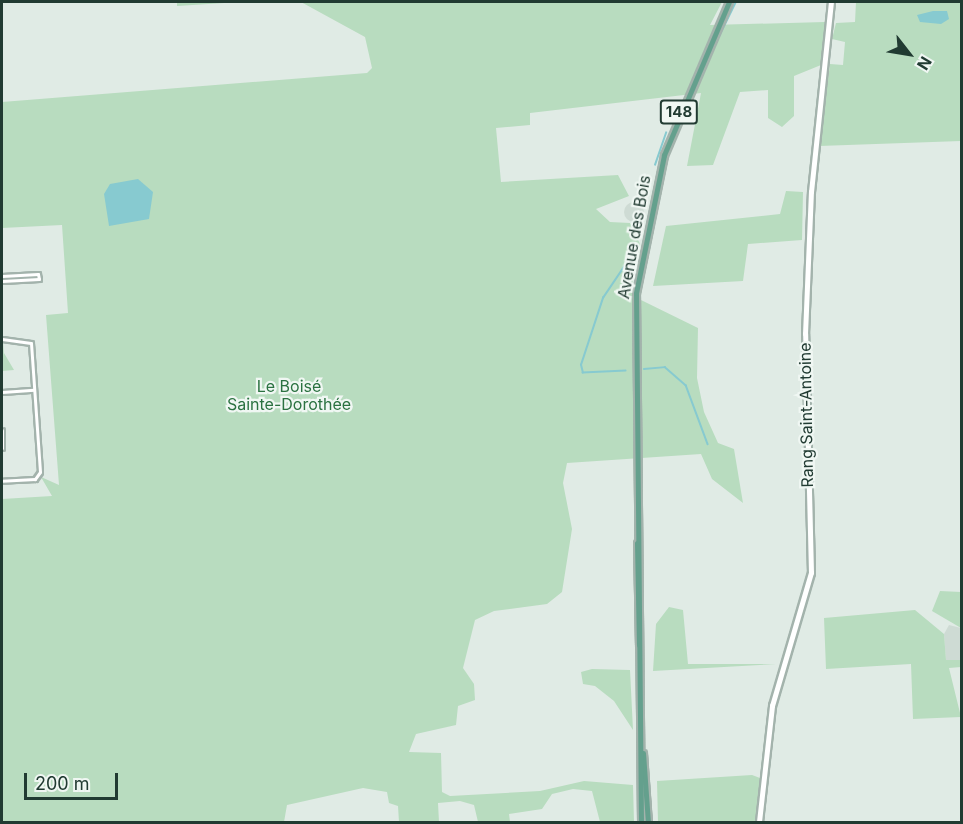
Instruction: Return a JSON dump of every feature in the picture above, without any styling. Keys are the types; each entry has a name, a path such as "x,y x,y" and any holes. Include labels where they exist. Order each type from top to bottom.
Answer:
{"main road":[{"name":"Avenue des Bois","path":"641,822 638,527 633,343 643,245 672,131 729,2"},
{"name":"Avenue des Bois","path":"641,736 648,822"}],"street":[{"name":"Rang Saint-Antoine","path":"759,822 772,706 811,573 805,334 811,192 831,2"},
{"path":"2,276 38,273 39,279 2,281"},
{"path":"2,339 30,342 39,475 2,482"},
{"path":"2,392 34,390"},
{"path":"2,430 2,448"}],"shaded area":[{"path":"630,202 638,202 644,208 644,216 638,222 630,222 624,216 624,208"},
{"path":"949,625 961,628 961,660 946,661 944,634"}],"green space":[{"path":"177,2 240,2 177,6"},
{"name":"Le Boisé Sainte-Dorothée","path":"301,2 722,2 710,25 825,22 821,65 794,76 794,116 782,127 768,118 768,90 740,92 713,165 687,166 701,93 530,113 530,125 496,128 501,182 618,175 629,196 596,209 610,222 630,223 640,244 631,289 641,300 698,328 697,378 704,412 718,443 734,449 743,503 712,479 701,454 567,463 563,483 572,529 562,592 547,604 494,611 475,620 463,668 474,684 475,700 458,706 456,725 416,734 409,752 441,753 442,792 450,796 540,791 584,781 633,785 634,822 600,822 592,791 573,789 552,794 542,809 509,814 510,822 478,822 474,805 460,801 438,803 439,822 399,822 398,806 389,803 387,792 363,788 287,805 284,822 2,822 2,499 52,496 41,477 59,485 46,315 68,313 62,225 2,228 2,102 367,73 372,68 365,37"},
{"path":"856,2 961,2 961,141 819,146 830,64 843,65 845,42 832,39 836,23 855,22"},
{"path":"786,191 803,192 802,240 748,244 743,281 653,286 666,226 780,214"},
{"path":"4,341 4,353 14,370 2,371"},
{"path":"940,591 961,592 961,628 932,611"},
{"path":"669,607 683,610 688,664 776,664 653,671 656,624"},
{"path":"915,610 944,634 946,660 961,660 961,667 949,668 961,717 913,719 911,664 826,669 824,618"},
{"path":"592,669 630,670 633,730 614,701 595,686 583,684 581,672"},
{"path":"752,775 760,778 758,822 658,822 657,781"}],"water":[{"path":"933,11 947,11 949,19 941,24 920,22 917,15"},
{"path":"138,179 153,192 149,219 109,226 104,194 110,184"}],"waterway":[{"path":"709,57 736,2"},
{"path":"655,165 666,133"},
{"path":"626,371 583,373 581,365 603,298 636,249"},
{"path":"644,369 665,367 686,385 708,444"}]}
